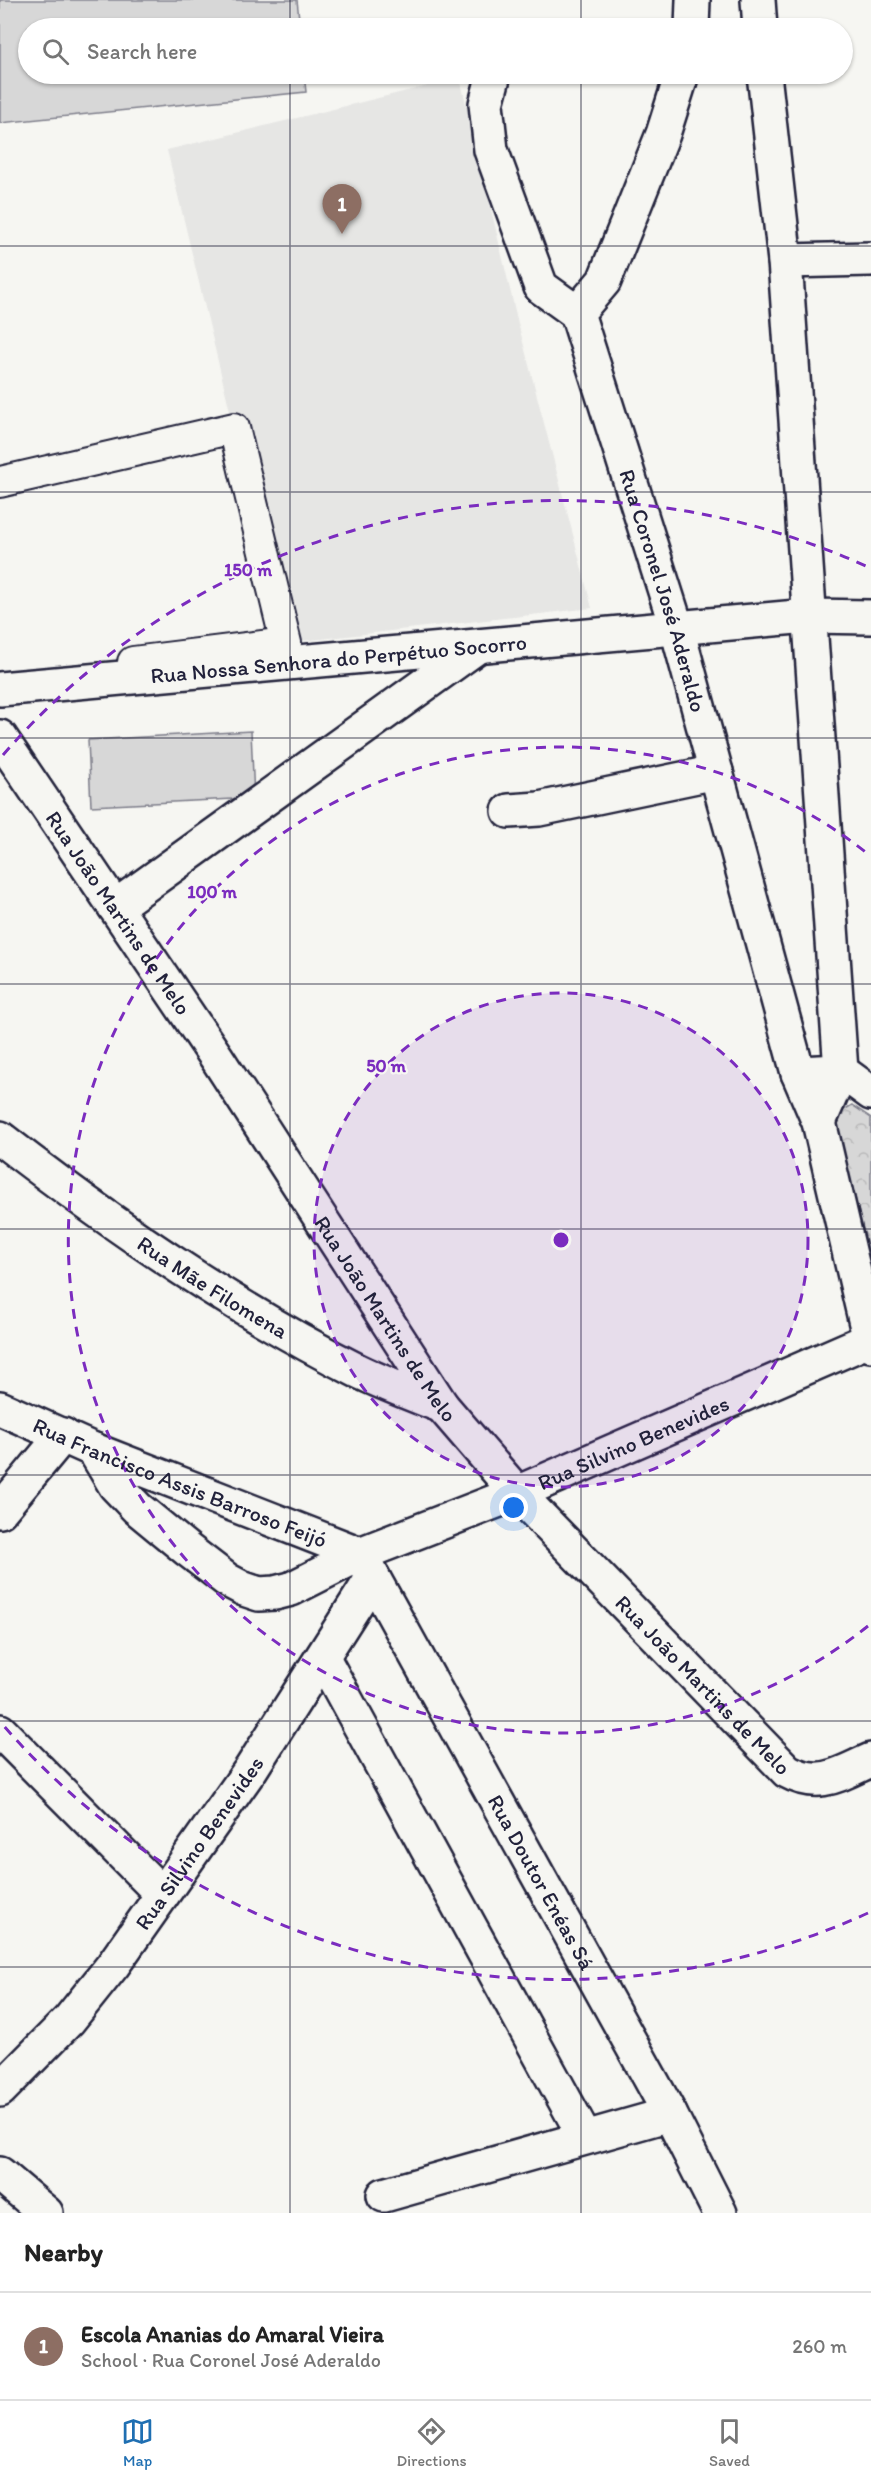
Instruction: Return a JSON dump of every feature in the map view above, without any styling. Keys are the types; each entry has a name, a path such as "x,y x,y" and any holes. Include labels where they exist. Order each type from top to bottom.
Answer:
{"street":[{"path":"692,18 693,0"},
{"path":"758,0 759,18"},
{"path":"491,84 486,104 491,150 541,286 577,313 604,281 663,134 679,84"},
{"path":"765,84 785,261 841,1071 819,1122"},
{"path":"785,261 871,259"},
{"name":"Rua Coronel José Aderaldo","path":"577,313 677,630 798,1073 819,1122 871,1341"},
{"path":"0,482 234,428 286,643 0,677"},
{"path":"808,616 871,617"},
{"name":"Rua Nossa Senhora do Perpétuo Socorro","path":"0,689 677,630 808,616"},
{"path":"115,907 475,648"},
{"name":"Rua João Martins de Melo","path":"0,737 217,1058 442,1406 517,1493 786,1771 801,1778 829,1779 871,1760"},
{"path":"509,811 539,809 716,772"},
{"path":"798,1073 841,1071 871,1093"},
{"name":"Rua Mãe Filomena","path":"0,1138 64,1188 174,1265 286,1332 359,1371 442,1406"},
{"name":"Rua Silvino Benevides","path":"0,2090 69,2020 113,1965 251,1769 323,1658 367,1566 517,1493 871,1341"},
{"name":"Rua Francisco Assis Barroso Feijó","path":"0,1408 367,1566"},
{"path":"0,1510 63,1435"},
{"path":"94,1450 115,1485 137,1508 227,1580 259,1594 291,1589 367,1566"},
{"path":"137,1508 146,1470"},
{"name":"Rua Doutor Enéas Sá","path":"367,1566 670,2114 720,2213"},
{"path":"323,1658 585,2137"},
{"path":"0,1731 162,1893"},
{"path":"384,2194 670,2114"},
{"path":"0,2174 46,2213"}],"shaded area":[{"path":"436,84 461,84 517,319 592,608 286,643 167,150"}],"green space":[{"path":"0,0 297,0 299,18 18,18 18,84 305,84 306,92 0,123"},
{"path":"251,731 254,798 91,806 88,740"},
{"path":"852,1105 871,1118 871,1260 834,1116"}],"place":[{"name":"Escola Ananias do Amaral Vieira","path":"342,234"}]}
